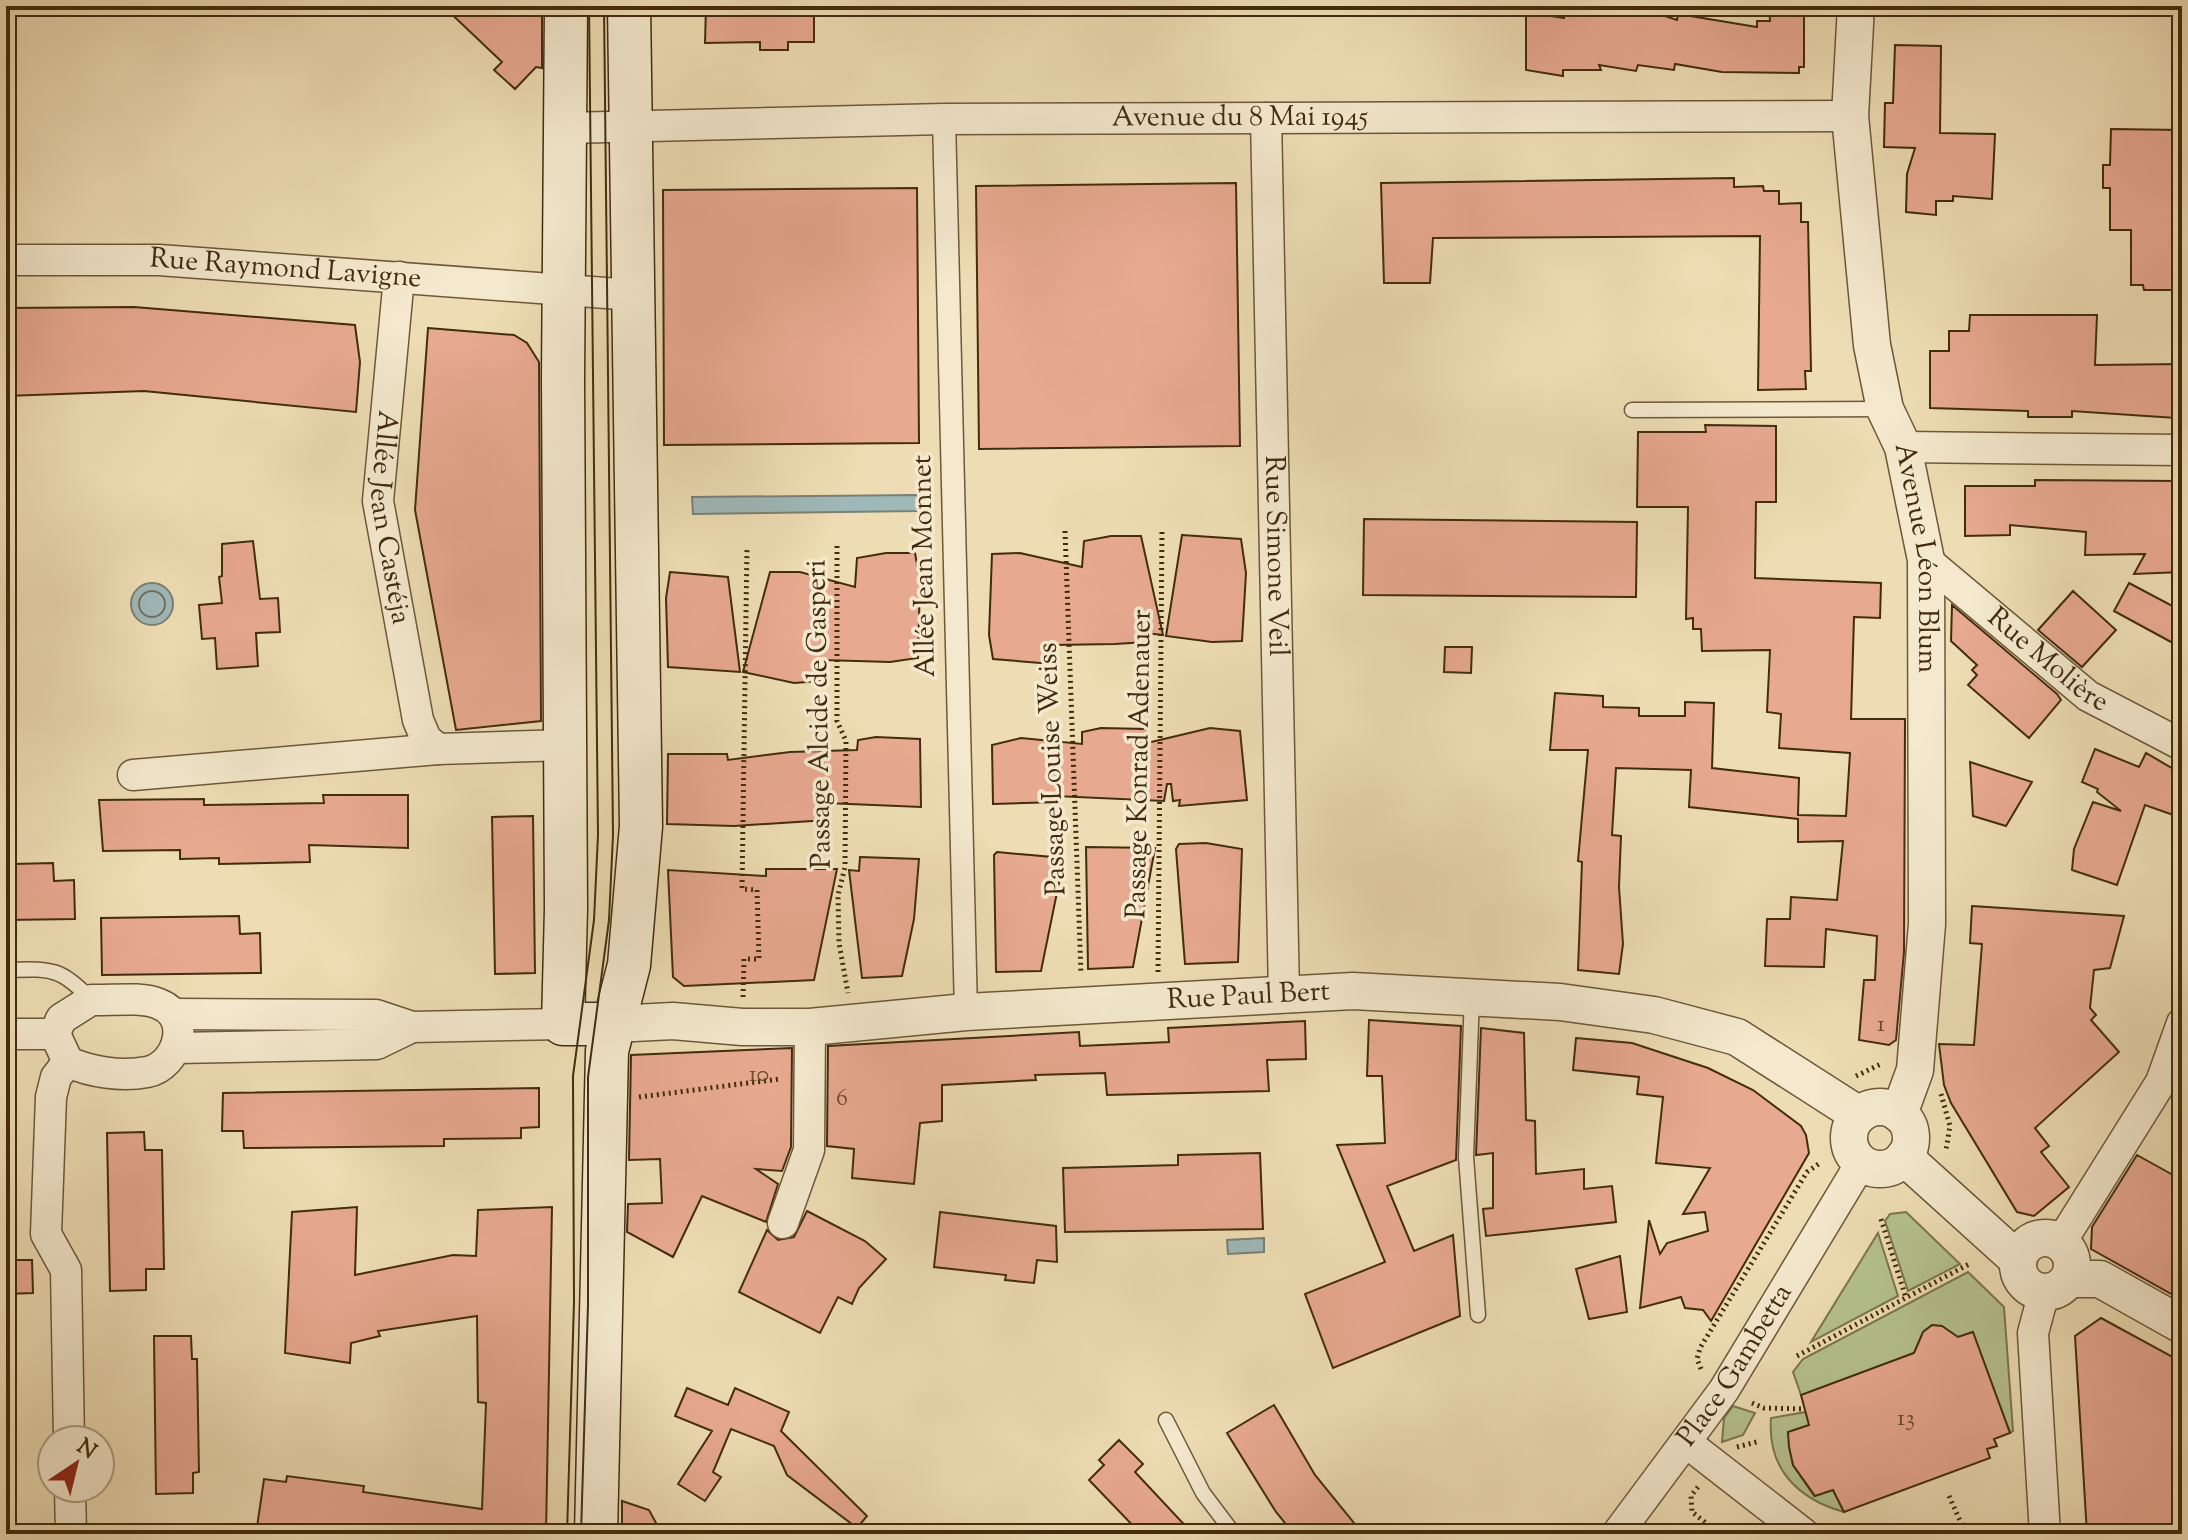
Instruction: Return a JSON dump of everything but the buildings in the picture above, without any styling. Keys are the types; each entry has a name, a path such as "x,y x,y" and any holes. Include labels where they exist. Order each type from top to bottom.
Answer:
{"main road":[{"path":"566,6 563,379 567,745 563,1024 614,1024"},
{"path":"596,1534 607,1051 629,965 641,826 629,6"}],"street":[{"name":"Avenue Léon Blum","path":"1856,6 1850,116 1872,345 1885,409 1903,447 1926,560 1927,924 1915,1070 1899,1114"},
{"name":"Avenue du 8 Mai 1945","path":"566,128 944,119 1850,116"},
{"name":"Rue Simone Veil","path":"1266,118 1284,994"},
{"name":"Allée Jean Monnet","path":"944,119 966,1012"},
{"name":"Rue Raymond Lavigne","path":"6,260 159,260 633,295"},
{"name":"Allée Jean Castéja","path":"399,277 378,501 418,720 426,739 438,749"},
{"path":"1903,447 2182,450"},
{"name":"Rue Molière","path":"1926,560 2088,696 2182,745"},
{"path":"133,775 438,749 567,745"},
{"name":"Rue Paul Bert","path":"614,1024 673,1021 742,1027 810,1027 966,1012 1364,991 1560,1002 1654,1015 1737,1037 1859,1115"},
{"path":"91,1000 160,1004 173,1014 179,1030 177,1048 166,1063 148,1072 89,1072 68,1062 55,1034 61,1019 91,1000"},
{"path":"173,1014 376,1015 412,1027 563,1024"},
{"path":"2061,1242 2171,1085 2182,1023"},
{"path":"177,1048 377,1044 412,1027"},
{"path":"783,1223 809,1150 810,1027"},
{"path":"6,1034 55,1034"},
{"path":"68,1062 56,1077 51,1097 46,1234 66,1270 69,1424"},
{"path":"1879,1107 1899,1114 1911,1139 1904,1157 1879,1169 1861,1163 1850,1148 1849,1139 1859,1115 1879,1107"},
{"path":"1904,1157 2018,1260 2023,1282 2056,1286 2100,1279 2182,1325"},
{"name":"Place Gambetta","path":"1804,1534 1687,1443 1724,1390 1861,1163"},
{"path":"2018,1260 2027,1244 2052,1238 2061,1242 2073,1263 2056,1286 2033,1333 2045,1534"},
{"path":"1617,1534 1687,1443"},
{"path":"70,1504 71,1534"}],"lane":[{"path":"1632,410 1885,409"},
{"path":"6,970 51,969 76,984 91,1000"},
{"path":"1472,996 1466,1157 1478,1315"},
{"path":"1166,1420 1203,1493 1234,1534"}],"path":[{"name":"Passage Konrad Adenauer","path":"1158,1000 1162,529"},
{"name":"Passage Louise Weiss","path":"1065,531 1082,1005"},
{"name":"Passage Alcide de Gasperi","path":"837,546 837,721 846,741 845,867 838,895 839,943 847,981 848,1024"},
{"path":"742,1027 744,959 759,959 757,890 742,889 747,547"},
{"path":"605,1099 809,1075"},
{"path":"1938,1083 1950,1126 1944,1154"},
{"path":"1805,1409 1764,1408 1724,1390 1702,1372 1697,1359 1700,1348 1807,1172 1820,1163"},
{"path":"1881,1219 1906,1298"},
{"path":"1797,1356 1969,1264"},
{"path":"1715,1465 1691,1496 1692,1512 1720,1534"},
{"path":"1949,1496 1966,1534"}],"green space":[{"path":"1906,1212 1960,1264 1908,1291 1885,1221 1890,1214"},
{"path":"1878,1233 1898,1296 1811,1342"},
{"path":"1968,1272 2004,1307 2013,1431 2010,1433 1972,1332 1953,1339 1942,1326 1931,1327 1924,1332 1922,1350 1801,1395 1793,1372 1803,1359"},
{"path":"1733,1406 1755,1413 1743,1435 1722,1442 1724,1418"},
{"path":"1806,1412 1810,1425 1788,1433 1793,1465 1814,1496 1832,1488 1844,1512 1800,1490 1780,1467 1774,1452 1771,1418"}],"water":[{"path":"917,495 918,511 693,514 692,497"},
{"path":"152,583 167,589 173,604 167,619 152,625 137,619 131,604 137,589"},
{"path":"1264,1238 1264,1252 1228,1254 1227,1240"}],"tram line":[{"path":"567,1534 574,1302 573,1076 594,920 598,835 589,6"},
{"path":"581,1534 588,1305 588,1077 609,920 613,835 604,6"}]}
